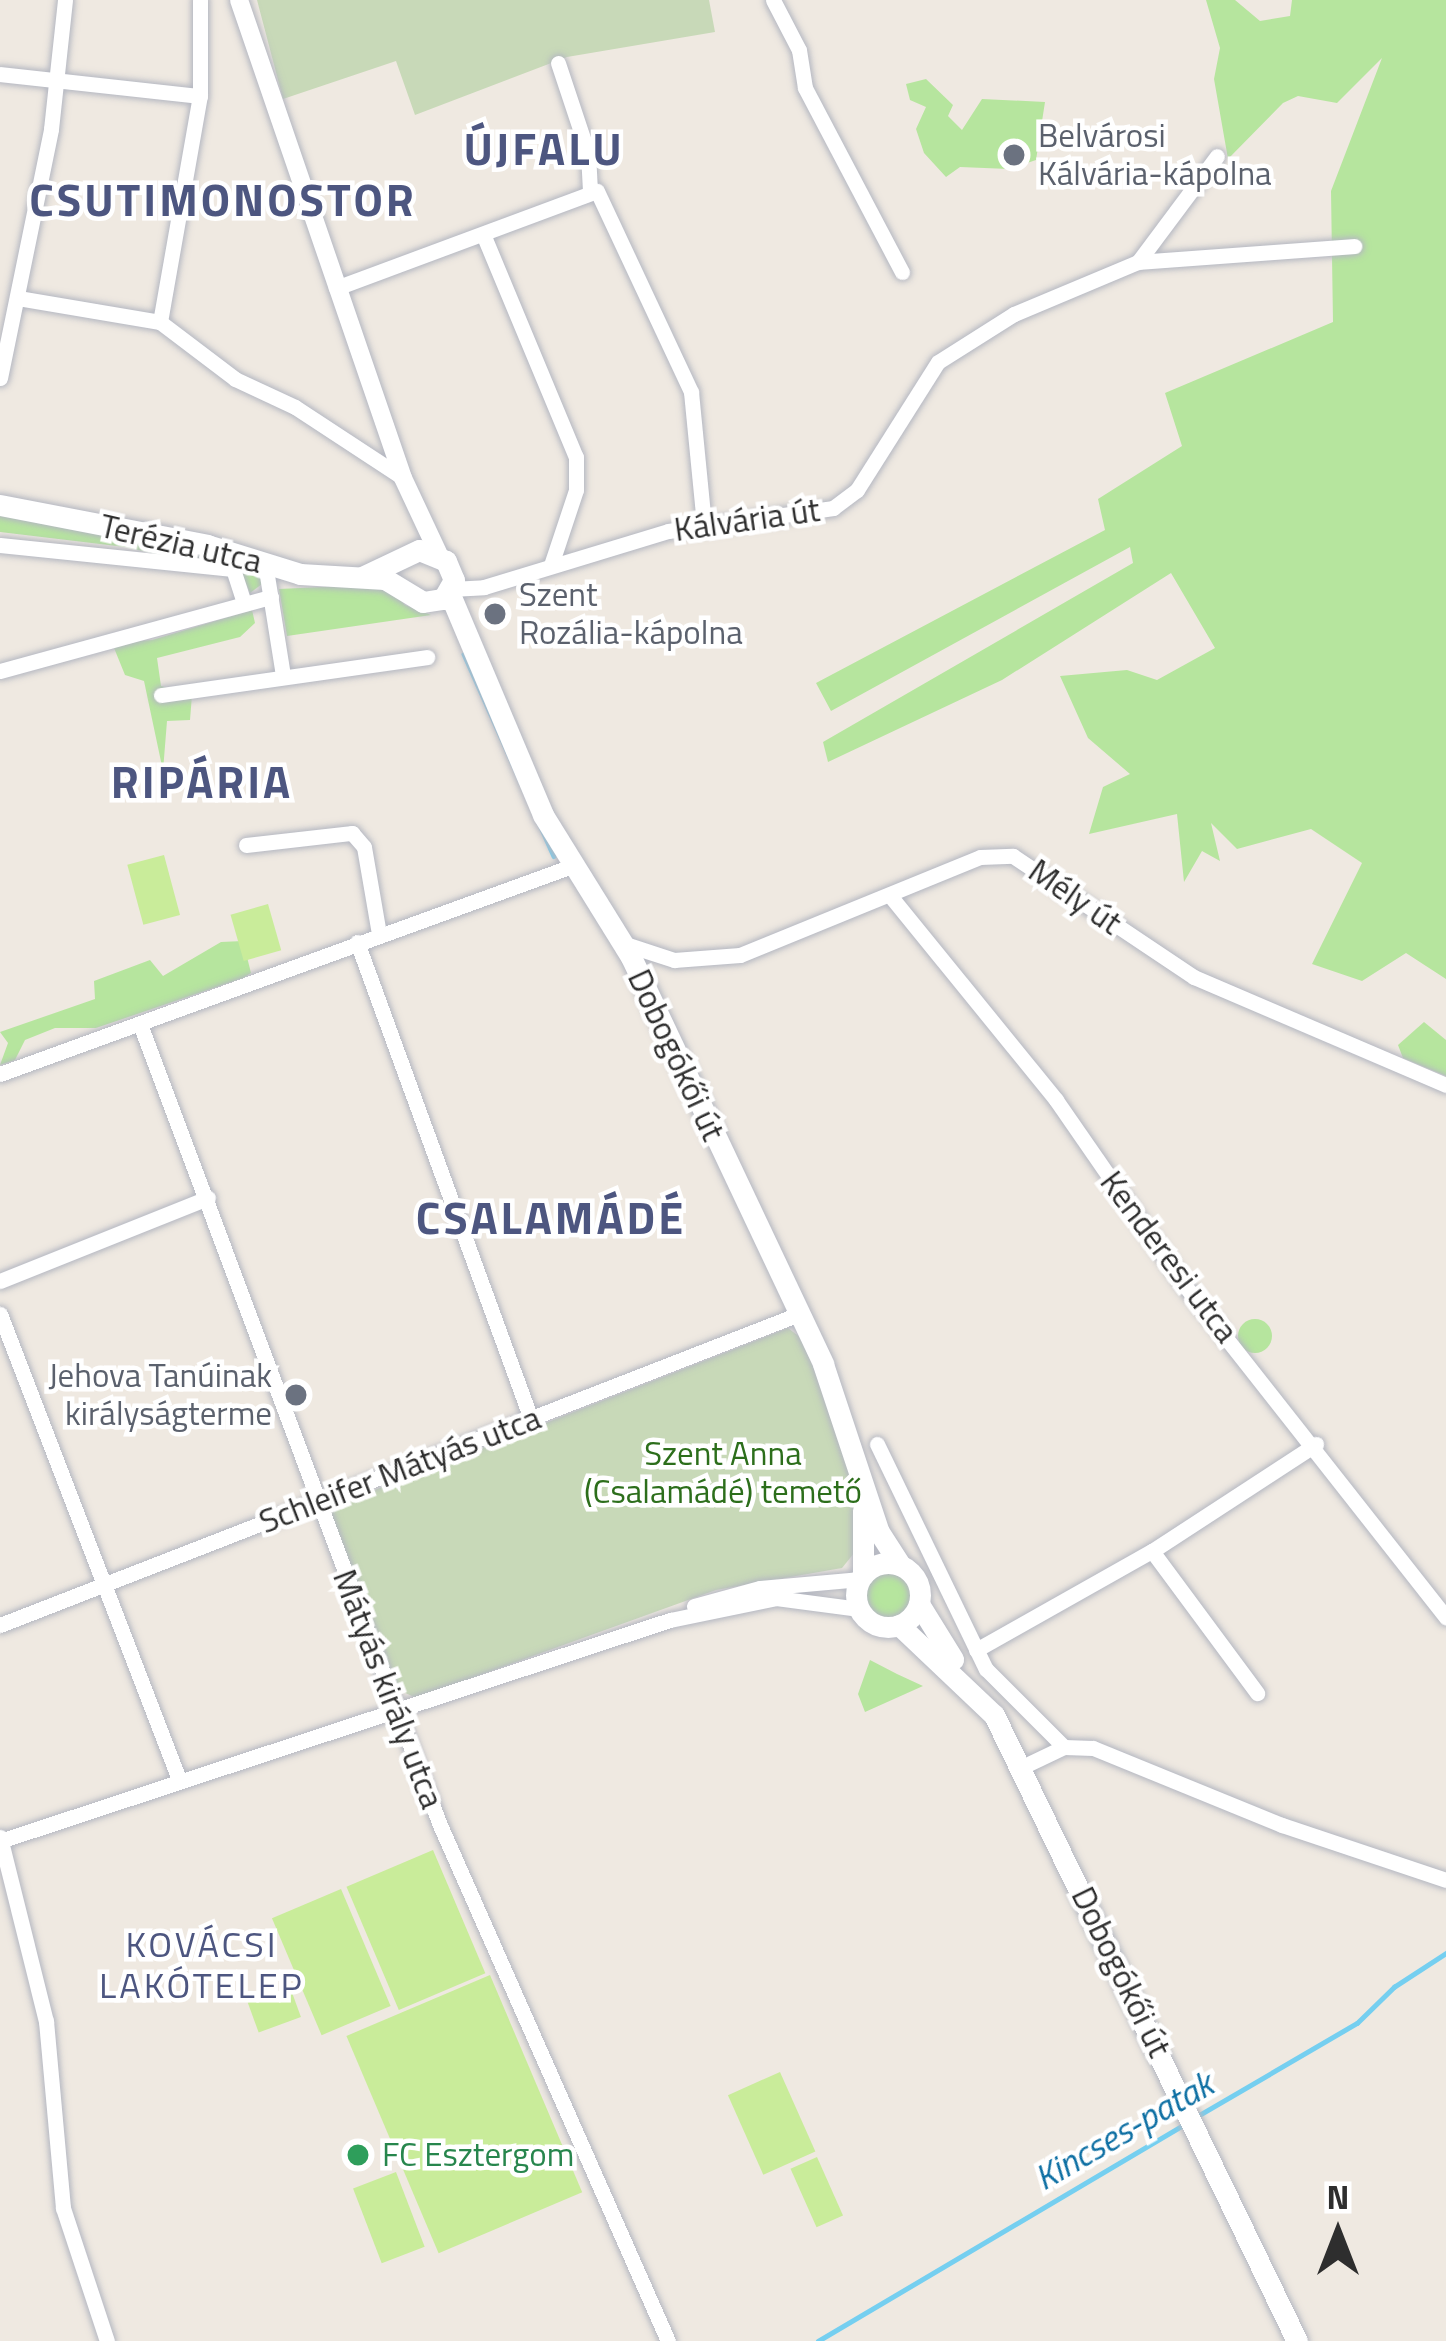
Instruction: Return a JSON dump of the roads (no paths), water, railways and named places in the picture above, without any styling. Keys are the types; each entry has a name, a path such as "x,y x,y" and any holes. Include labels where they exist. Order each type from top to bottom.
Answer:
{"main road":[{"name":"Terézia utca","path":"0,506 265,563 448,591"},
{"path":"362,577 420,555"},
{"path":"398,586 420,555"},
{"name":"Dobogókői út","path":"420,555 448,591 543,815 622,943 799,1314 841,1406 862,1480 901,1566"},
{"name":"Dobogókői út","path":"862,1480 862,1577"},
{"path":"878,1565 901,1566 917,1581 919,1604 898,1625 875,1624 859,1609 862,1577 878,1565"},
{"name":"Dobogókői út","path":"919,1604 1022,1767 1297,2341"},
{"name":"Dobogókői út","path":"898,1625 962,1677"}],"street":[{"path":"0,378 19,298 56,82 65,0"},
{"path":"160,322 200,96 200,0"},
{"path":"239,0 336,289 415,502 420,555"},
{"path":"773,0 799,50 805,88 902,272"},
{"path":"558,63 578,112 590,189 691,392 704,525"},
{"path":"0,74 200,96"},
{"path":"1138,262 1217,156"},
{"path":"336,289 590,189"},
{"path":"483,234 576,457 576,490 551,565"},
{"name":"Kálvária út","path":"448,591 478,587 704,525 810,514 844,502 938,362 1014,314 1138,262 1349,244"},
{"path":"19,298 160,322 235,379 296,407 403,478"},
{"name":"Terézia utca","path":"0,545 233,569 244,603"},
{"path":"265,563 283,676"},
{"path":"0,671 271,597"},
{"path":"161,694 428,657"},
{"path":"246,845 352,833 364,847 379,934"},
{"name":"Mély út","path":"622,943 674,960 728,957 892,898 980,857 1022,859 1194,977 1446,1085"},
{"path":"0,1074 575,865"},
{"name":"Kenderesi utca","path":"892,898 1056,1100 1182,1282 1316,1444 1446,1617"},
{"path":"357,941 531,1419"},
{"name":"Mátyás király utca","path":"140,1024 395,1712 668,2341"},
{"path":"0,1281 208,1198"},
{"path":"0,1314 180,1782"},
{"name":"Schleifer Mátyás utca","path":"0,1625 799,1314"},
{"path":"877,1444 994,1681 1064,1747"},
{"path":"976,1650 1152,1551 1316,1444"},
{"path":"1152,1551 1257,1693"},
{"path":"107,2341 63,2208 46,2021 0,1839 670,1620 728,1594 862,1577"},
{"path":"670,1620 793,1597 859,1609"},
{"path":"1022,1767 1064,1747 1107,1753 1282,1826 1446,1880"}],"waterway":[{"path":"464,654 554,856"},
{"name":"Kincses-patak","path":"1196,2117 1357,2023 1394,1987 1446,1953"},
{"name":"Kincses-patak","path":"818,2341 1186,2123"}],"place":[{"name":"Belvárosi Kálvária-kápolna","path":"1014,155"},
{"name":"Szent Rozália-kápolna","path":"495,614"},
{"name":"Jehova Tanúinak királyságterme","path":"296,1395"},
{"name":"FC Esztergom","path":"358,2155"}],"district":[{"name":"ÚJFALU","path":"544,149"},
{"name":"CSUTIMONOSTOR","path":"223,200"},
{"name":"RIPÁRIA","path":"202,782"},
{"name":"CSALAMÁDÉ","path":"551,1218"},
{"name":"KOVÁCSI LAKÓTELEP","path":"202,1964"}],"park label":[{"name":"Szent Anna (Csalamádé) temető","path":"723,1473"}]}
